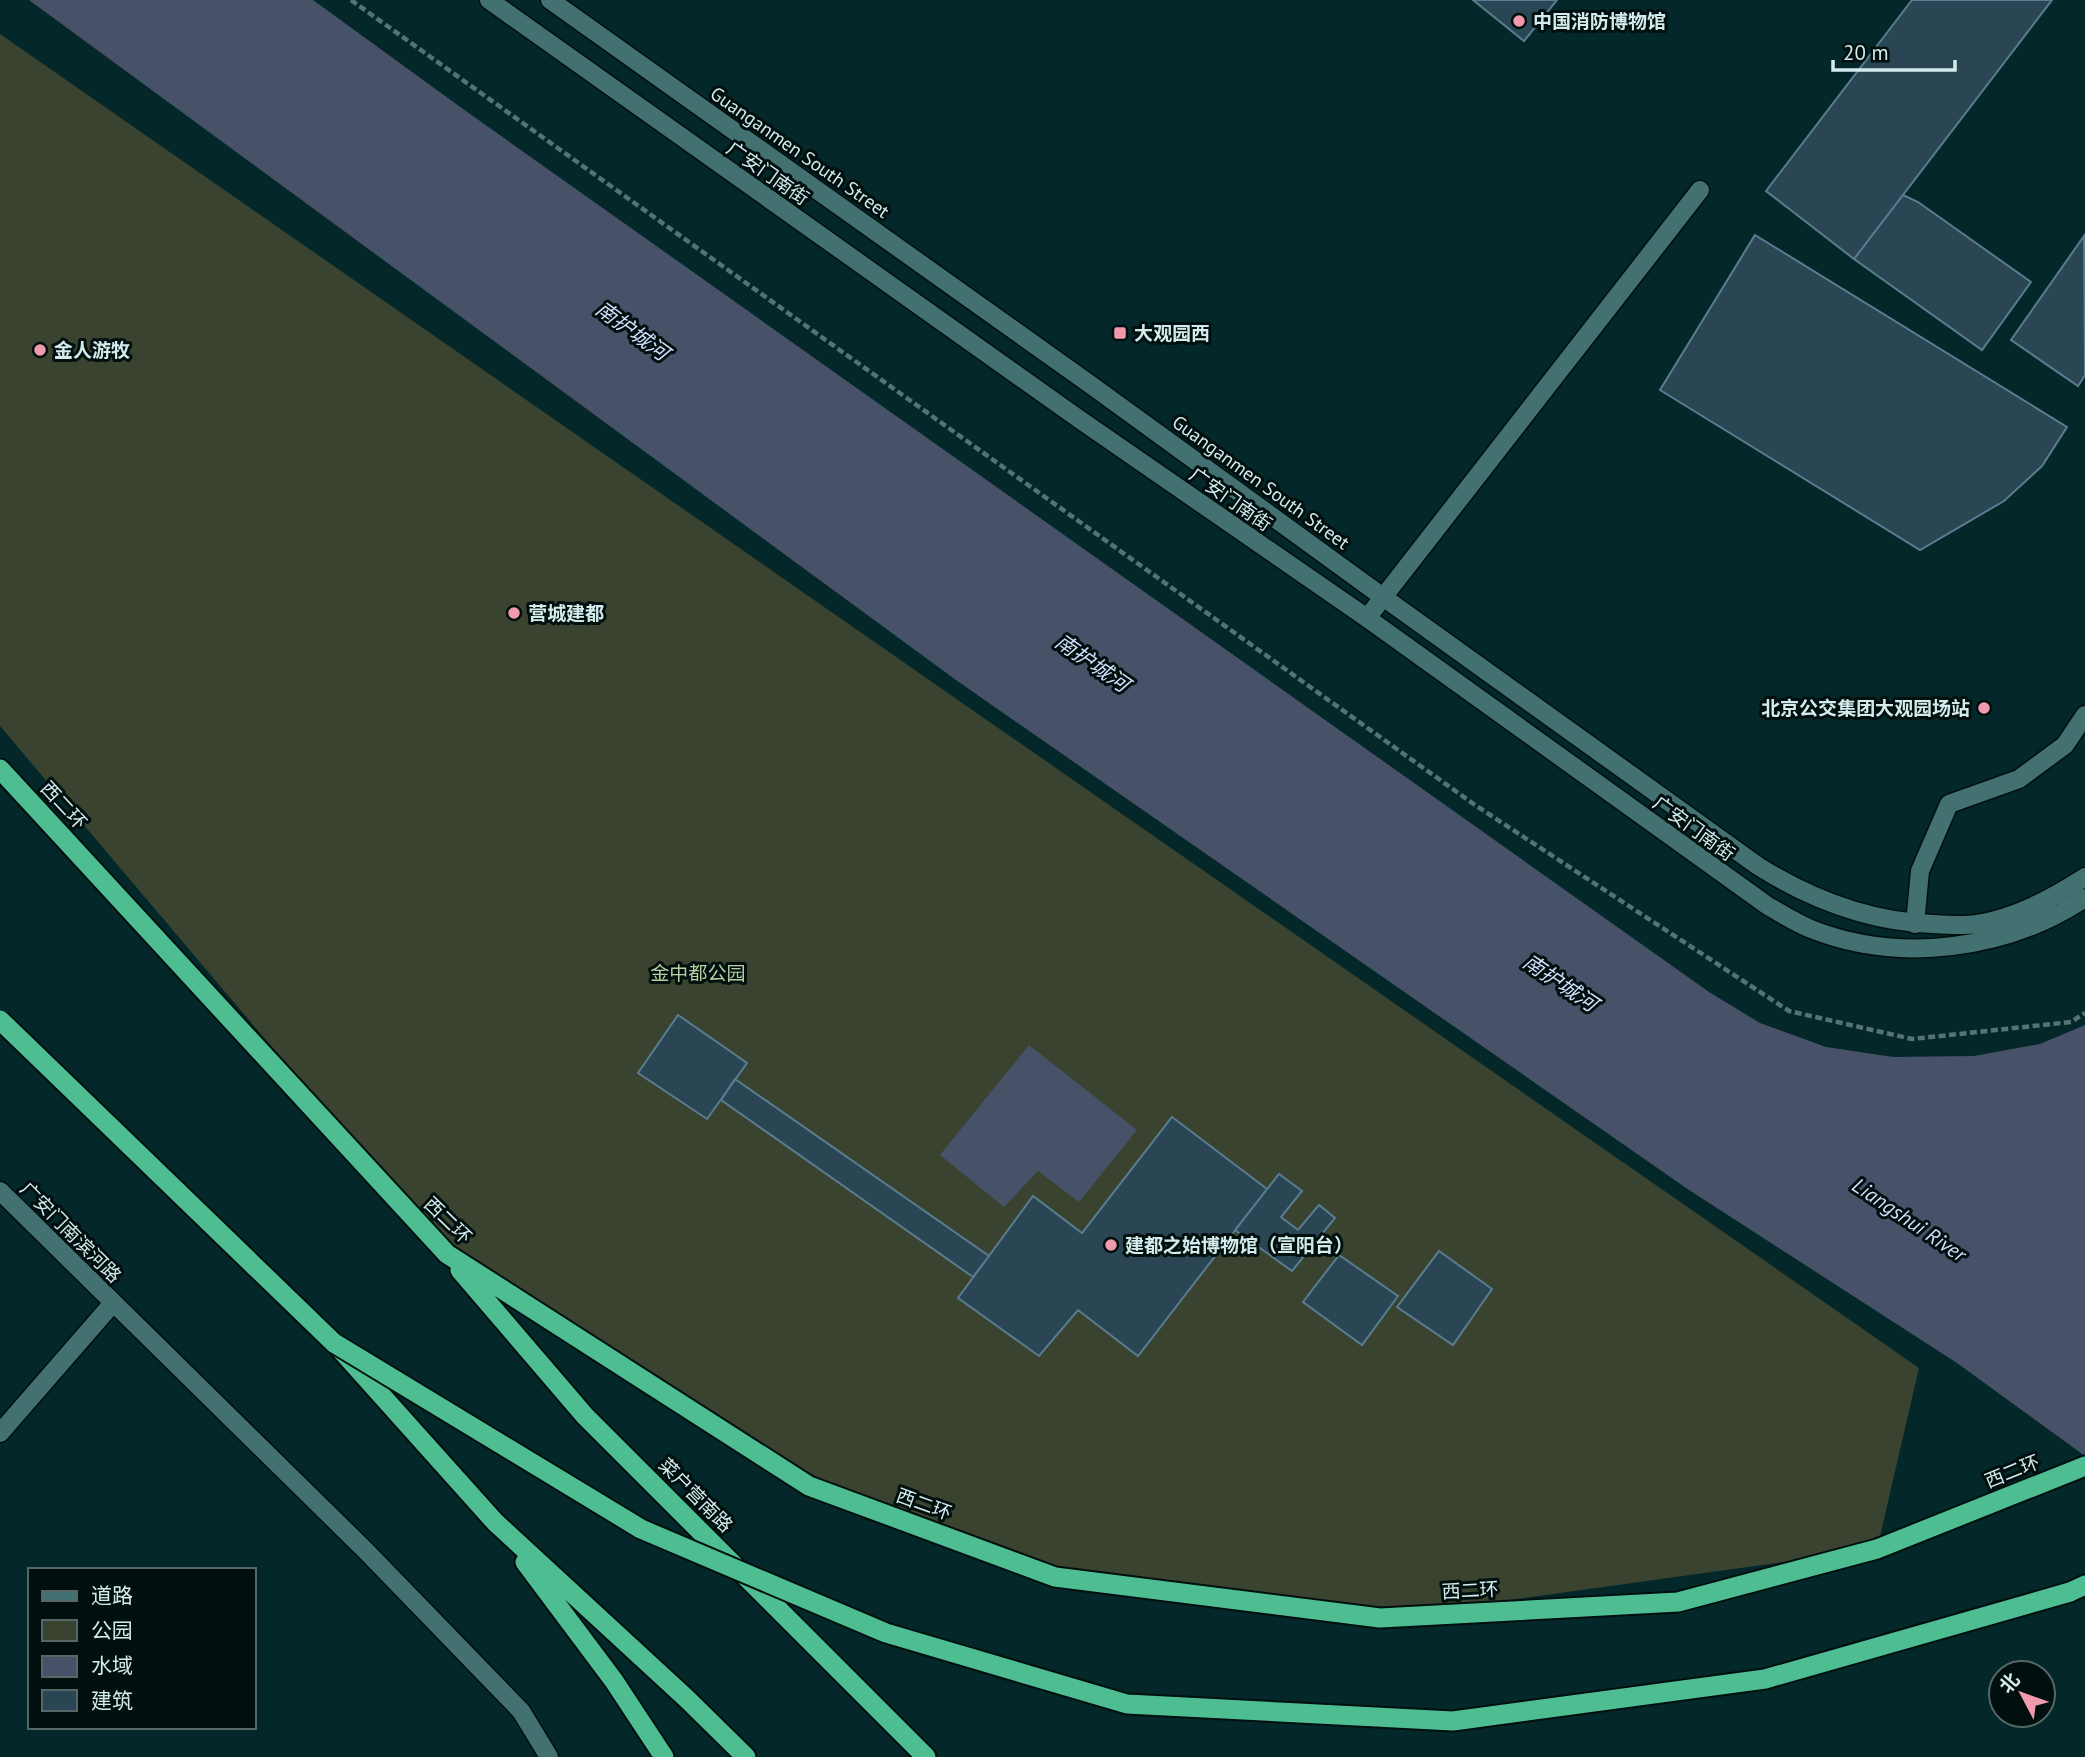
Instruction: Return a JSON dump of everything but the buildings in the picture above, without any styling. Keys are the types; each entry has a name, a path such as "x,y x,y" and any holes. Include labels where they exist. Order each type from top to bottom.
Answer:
{"highway":[{"name":"西二环","path":"0,769 447,1254 809,1486 1055,1577 1380,1618 1678,1602 1877,1549 2085,1466"},
{"path":"0,1020 334,1343 495,1522 614,1681 664,1757"},
{"name":"菜户营南路","path":"447,1254 585,1416 926,1757"},
{"path":"334,1343 641,1529 886,1633 1127,1704 1453,1721 1765,1679 2078,1588"},
{"path":"495,1522 746,1757"}],"street":[{"name":"广安门南街","path":"489,0 1068,411 1367,618 1747,893 1810,928 1868,945 1934,948 1981,943 2060,915 2085,898"},
{"name":"Guanganmen South Street","path":"550,0 1776,877 1818,899 1848,910 1915,924 1977,924 2021,911 2053,897 2085,877"},
{"path":"1367,618 1700,190"},
{"path":"1915,924 1920,872 1949,804 2019,779 2065,745 2085,715"},
{"name":"广安门南滨河路","path":"0,1191 366,1551 521,1711 549,1757"},
{"path":"0,1433 113,1303"}],"path":[{"path":"351,0 1475,805 1789,1011 1912,1039 2071,1022 2085,1013"}],"green space":[{"name":"金中都公园","path":"0,34 1919,1368 1877,1549 1380,1618 1055,1577 809,1486 447,1254 0,726"}],"water":[{"path":"29,0 313,0 1709,992 1760,1023 1826,1047 1893,1057 1974,1056 2040,1044 2085,1025 2085,1456 1957,1363 1689,1190 956,680"},
{"path":"1029,1045 1137,1130 1079,1202 1038,1171 1004,1207 940,1155"}],"place":[{"name":"中国消防博物馆","path":"1519,21"},
{"name":"大观园西","path":"1120,333"},
{"name":"金人游牧","path":"40,350"},
{"name":"营城建都","path":"514,613"},
{"name":"北京公交集团大观园场站","path":"1984,708"},
{"name":"建都之始博物馆（宣阳台）","path":"1111,1245"}],"water label":[{"name":"南护城河","path":"632,331"},
{"name":"南护城河","path":"1092,663"},
{"name":"南护城河","path":"1560,983"},
{"name":"Liangshui River","path":"1909,1220"}]}
